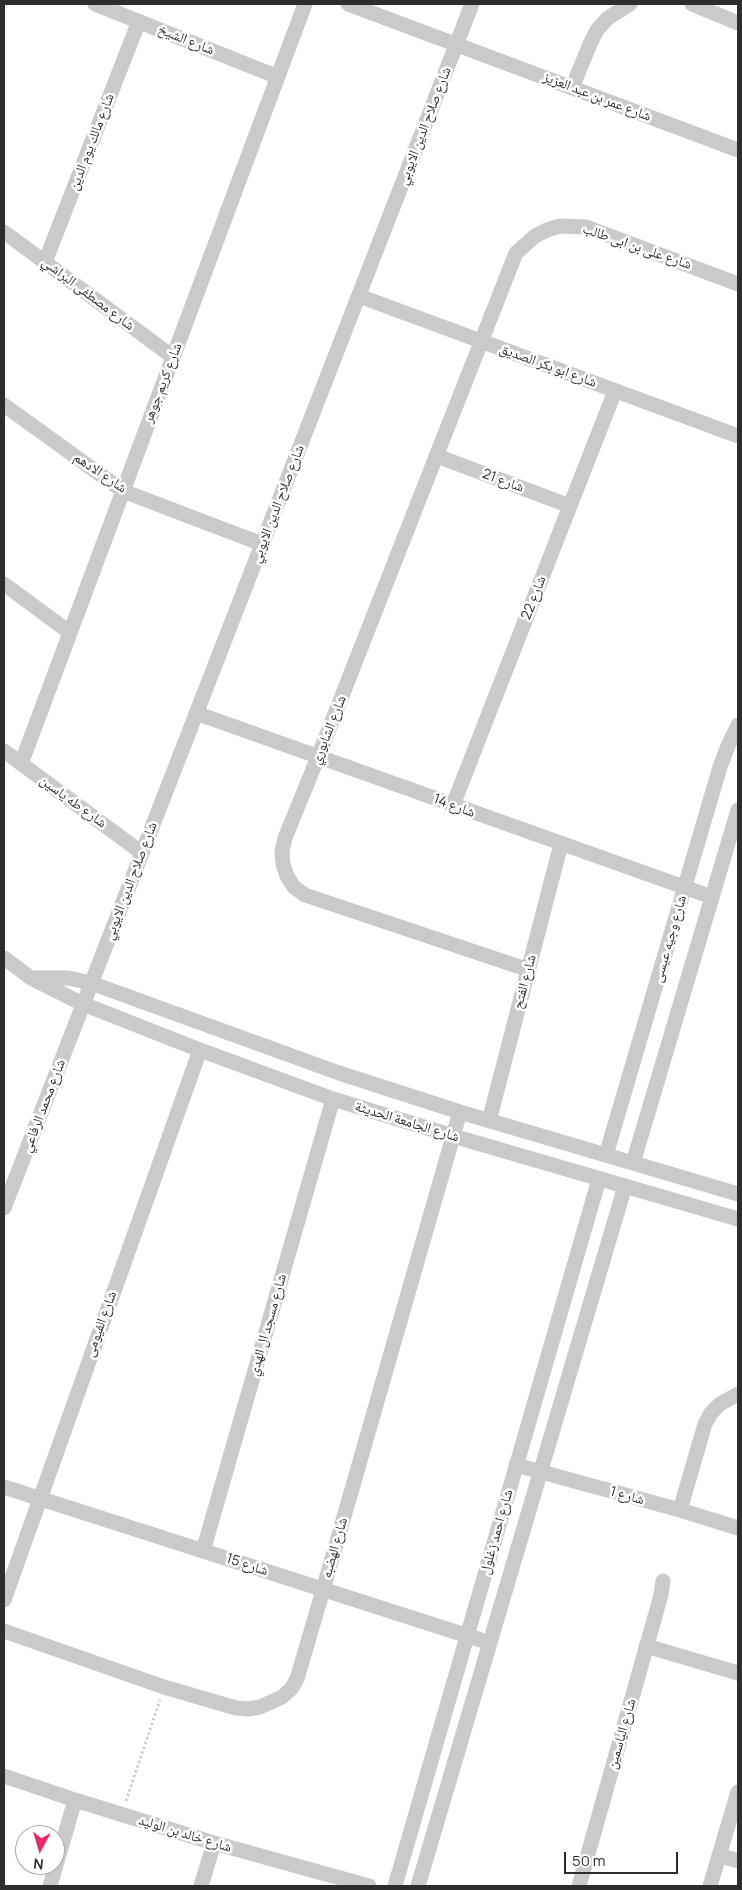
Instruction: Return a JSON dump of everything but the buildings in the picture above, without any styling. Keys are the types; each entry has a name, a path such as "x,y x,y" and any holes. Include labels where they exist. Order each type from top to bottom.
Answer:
{"street":[{"name":"شارع الشيخ","path":"95,4 278,77"},
{"name":"شارع كريم جوهر","path":"21,764 305,4"},
{"name":"شارع عمر بن عبد العزيز","path":"348,4 738,150"},
{"name":"شارع صلاح الدين الايوبي","path":"83,1004 472,4"},
{"path":"572,88 597,30 608,18 630,4"},
{"path":"692,4 738,23"},
{"name":"شارع مالك يوم الدين","path":"45,262 139,21"},
{"name":"شارع على بن ابى طالب","path":"481,342 516,253 535,236 560,226 586,228 738,284"},
{"name":"شارع مصطفى البراشي","path":"4,232 173,357"},
{"name":"شارع ابو بكر الصديق","path":"359,296 738,436"},
{"name":"شارع الشابوري","path":"481,342 285,838 282,851 283,864 287,876 294,887 305,895 529,970"},
{"name":"شارع 22","path":"453,805 615,391"},
{"name":"شارع الادهم","path":"4,405 122,491 262,544"},
{"name":"شارع 21","path":"437,456 570,506"},
{"path":"4,584 69,632"},
{"name":"شارع 14","path":"196,713 712,898"},
{"name":"شارع وجيه عيسى","path":"606,1155 720,768 738,725"},
{"name":"شارع طه ياسين","path":"4,751 142,853"},
{"name":"شارع وجيه عيسى","path":"633,1163 738,810"},
{"name":"شارع الفتح","path":"489,1121 561,844"},
{"name":"شارع الجامعة الحديثة","path":"4,958 31,978 83,1004 333,1099 738,1219"},
{"name":"شارع الجامعة الحديثة","path":"31,978 68,978 91,983 339,1072 460,1112 738,1194"},
{"name":"شارع محمد الرفاعي","path":"4,1208 83,1004"},
{"name":"شارع الفيومى","path":"4,1600 200,1050"},
{"name":"شارع مسجد ال الهدي","path":"203,1551 333,1099"},
{"name":"شارع الهضبه","path":"4,1632 164,1687 236,1708 260,1707 282,1697 291,1689 296,1679 323,1590 460,1112"},
{"name":"شارع احمد زغلول","path":"395,1886 599,1179"},
{"name":"شارع احمد زغلول","path":"418,1886 625,1186"},
{"path":"680,1510 705,1424 711,1412 720,1404 738,1394"},
{"name":"شارع 1","path":"516,1465 738,1528"},
{"name":"شارع 15","path":"4,1487 490,1643"},
{"name":"شارع الياسمين","path":"579,1886 663,1581"},
{"path":"646,1646 738,1673"},
{"name":"شارع خالد بن الوليد","path":"4,1776 214,1843 369,1886"},
{"path":"710,1886 738,1792"},
{"path":"50,1886 75,1800"},
{"path":"201,1886 214,1843"},
{"path":"719,1855 738,1861"}],"path":[{"path":"122,1814 164,1687"}]}
